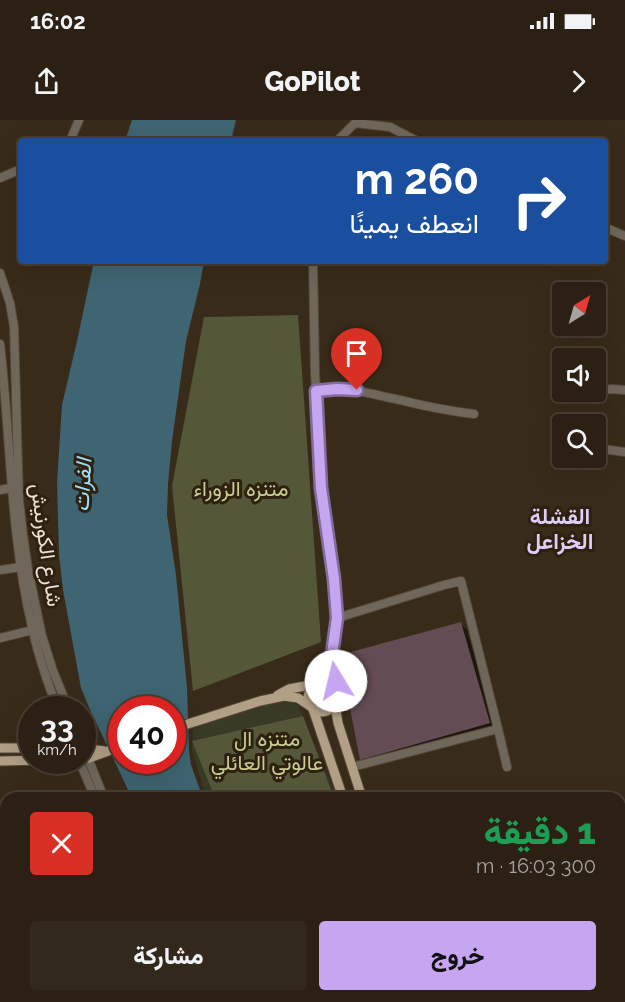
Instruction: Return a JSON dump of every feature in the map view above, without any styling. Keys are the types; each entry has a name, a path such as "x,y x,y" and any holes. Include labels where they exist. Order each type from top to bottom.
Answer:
{"main road":[{"path":"271,699 289,689 328,684 332,687 337,698 337,717 360,792"},
{"path":"314,686 308,697 341,792"},
{"path":"186,725 260,701 284,696 304,702 318,712 328,711 335,705 337,698"},
{"path":"0,748 18,748"},
{"path":"96,749 104,751"},
{"path":"96,754 108,750"},
{"path":"0,761 18,761"}],"street":[{"path":"71,138 78,120"},
{"path":"340,138 355,123 390,127 411,138"},
{"path":"0,178 18,171"},
{"path":"608,229 625,236"},
{"path":"313,264 321,488 337,618 332,654 337,698"},
{"name":"شارع الكورنيش","path":"0,273 10,303 14,327 19,500 28,569 45,649 63,696"},
{"name":"شارع الكورنيش","path":"0,345 11,488 21,567 33,630 53,696"},
{"path":"606,389 625,390"},
{"path":"316,391 357,390 474,414"},
{"path":"6,422 17,420"},
{"path":"606,449 625,452"},
{"path":"0,490 11,488"},
{"path":"0,570 21,567"},
{"path":"337,618 461,581 507,767"},
{"path":"0,638 33,630"},
{"path":"314,686 332,654"},
{"path":"352,767 498,729"},
{"path":"88,774 93,792"},
{"path":"92,774 101,792"}],"green space":[{"name":"متنزه الزوراء","path":"298,315 321,642 193,691 172,486 204,317"},
{"name":"متنزه ال عالوتي العائلي","path":"277,699 298,705 334,792 205,792 192,749 193,727"},
{"name":"متنزه ال عالوتي العائلي","path":"303,716 332,792 213,792 192,741"}],"water":[{"path":"132,120 236,120 232,138 126,138"},
{"name":"الفرات","path":"93,264 203,264 186,341 172,441 167,515 176,575 187,688 189,751 191,765 201,792 129,792 121,774 186,774 186,696 108,696 108,748 96,722 96,696 84,696 81,688 63,590 59,554 57,482 62,405"}],"building":[{"path":"461,622 490,723 360,760 342,667 347,653"}],"district":[{"name":"القشلة الخزاعل","path":"560,528"}],"route":[{"path":"336,681 332,654 337,618 321,488 316,391 357,390"}]}
